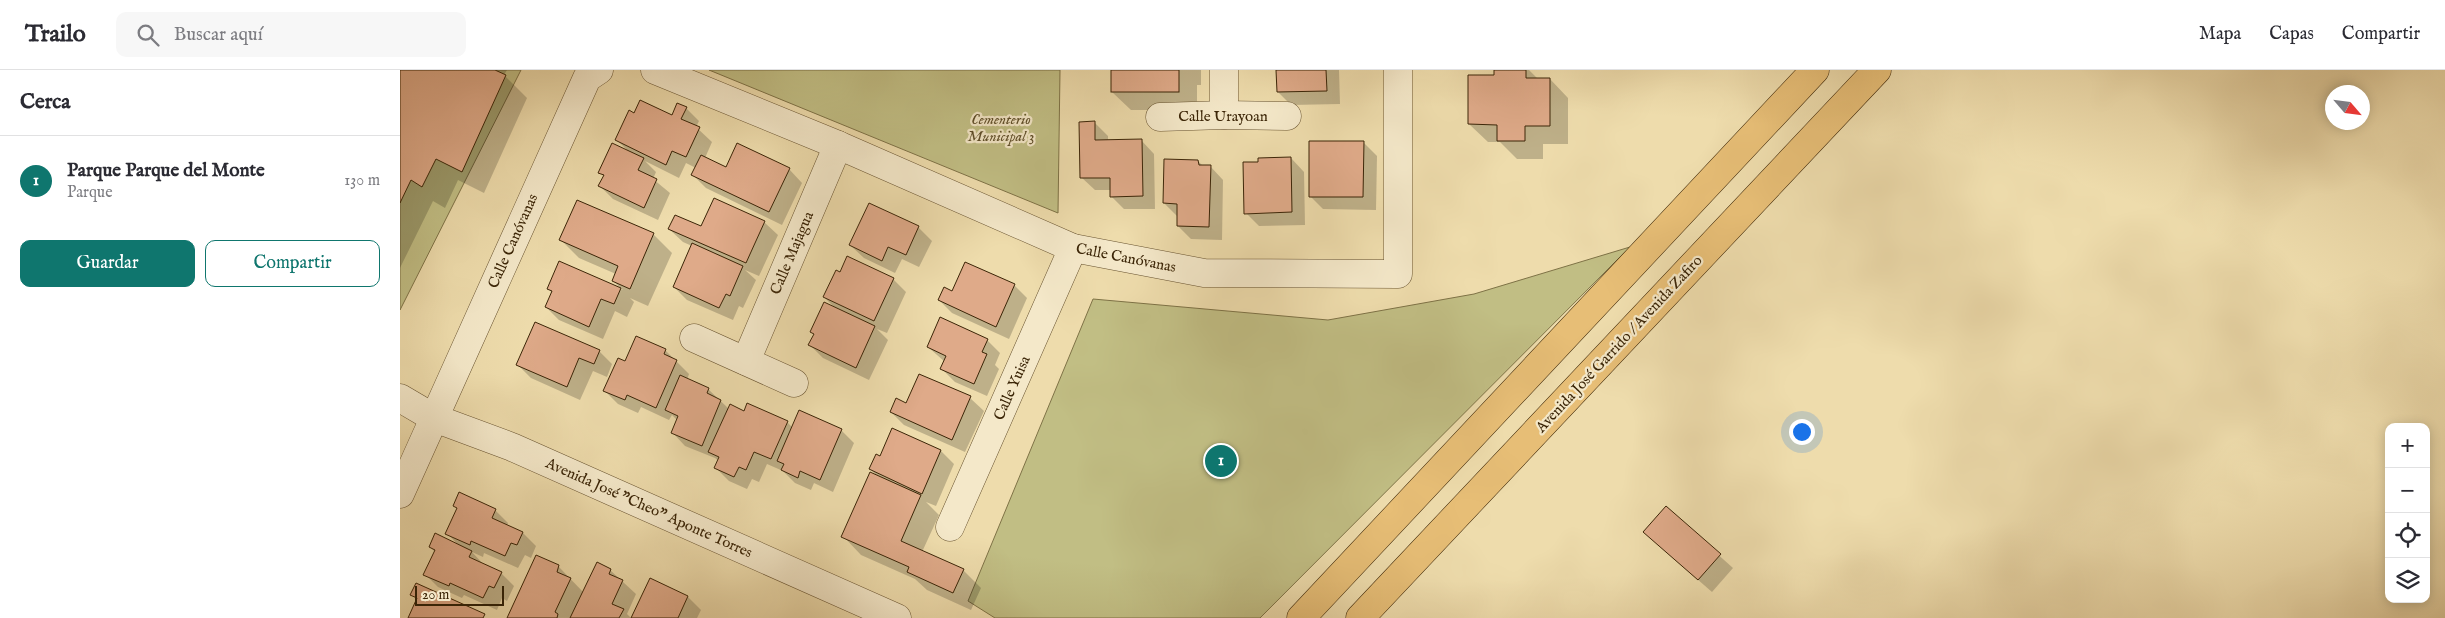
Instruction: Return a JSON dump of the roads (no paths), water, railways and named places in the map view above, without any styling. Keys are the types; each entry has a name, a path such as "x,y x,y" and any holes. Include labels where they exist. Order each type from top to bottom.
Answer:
{"main road":[{"path":"1301,618 1815,70"},
{"name":"Avenida José Garrido / Avenida Zafiro","path":"1360,618 1877,70"}],"street":[{"name":"Calle Canóvanas","path":"400,494 587,78 599,70"},
{"name":"Calle Canóvanas","path":"655,70 838,145 1073,248 1204,273 1398,274 1398,70"},
{"path":"1224,70 1224,114"},
{"name":"Calle Urayoan","path":"1160,117 1224,114 1287,116"},
{"name":"Calle Majagua","path":"746,361 838,145"},
{"name":"Calle Yuisa","path":"950,527 1073,248"},
{"path":"694,338 794,383"},
{"name":"Avenida José \"Cheo\" Aponte Torres","path":"400,398 434,418 512,447 897,618"}],"place":[{"name":"Parque Parque del Monte","path":"1221,461"}],"park label":[{"name":"Cementerio Municipal 3","path":"1001,128"}]}
